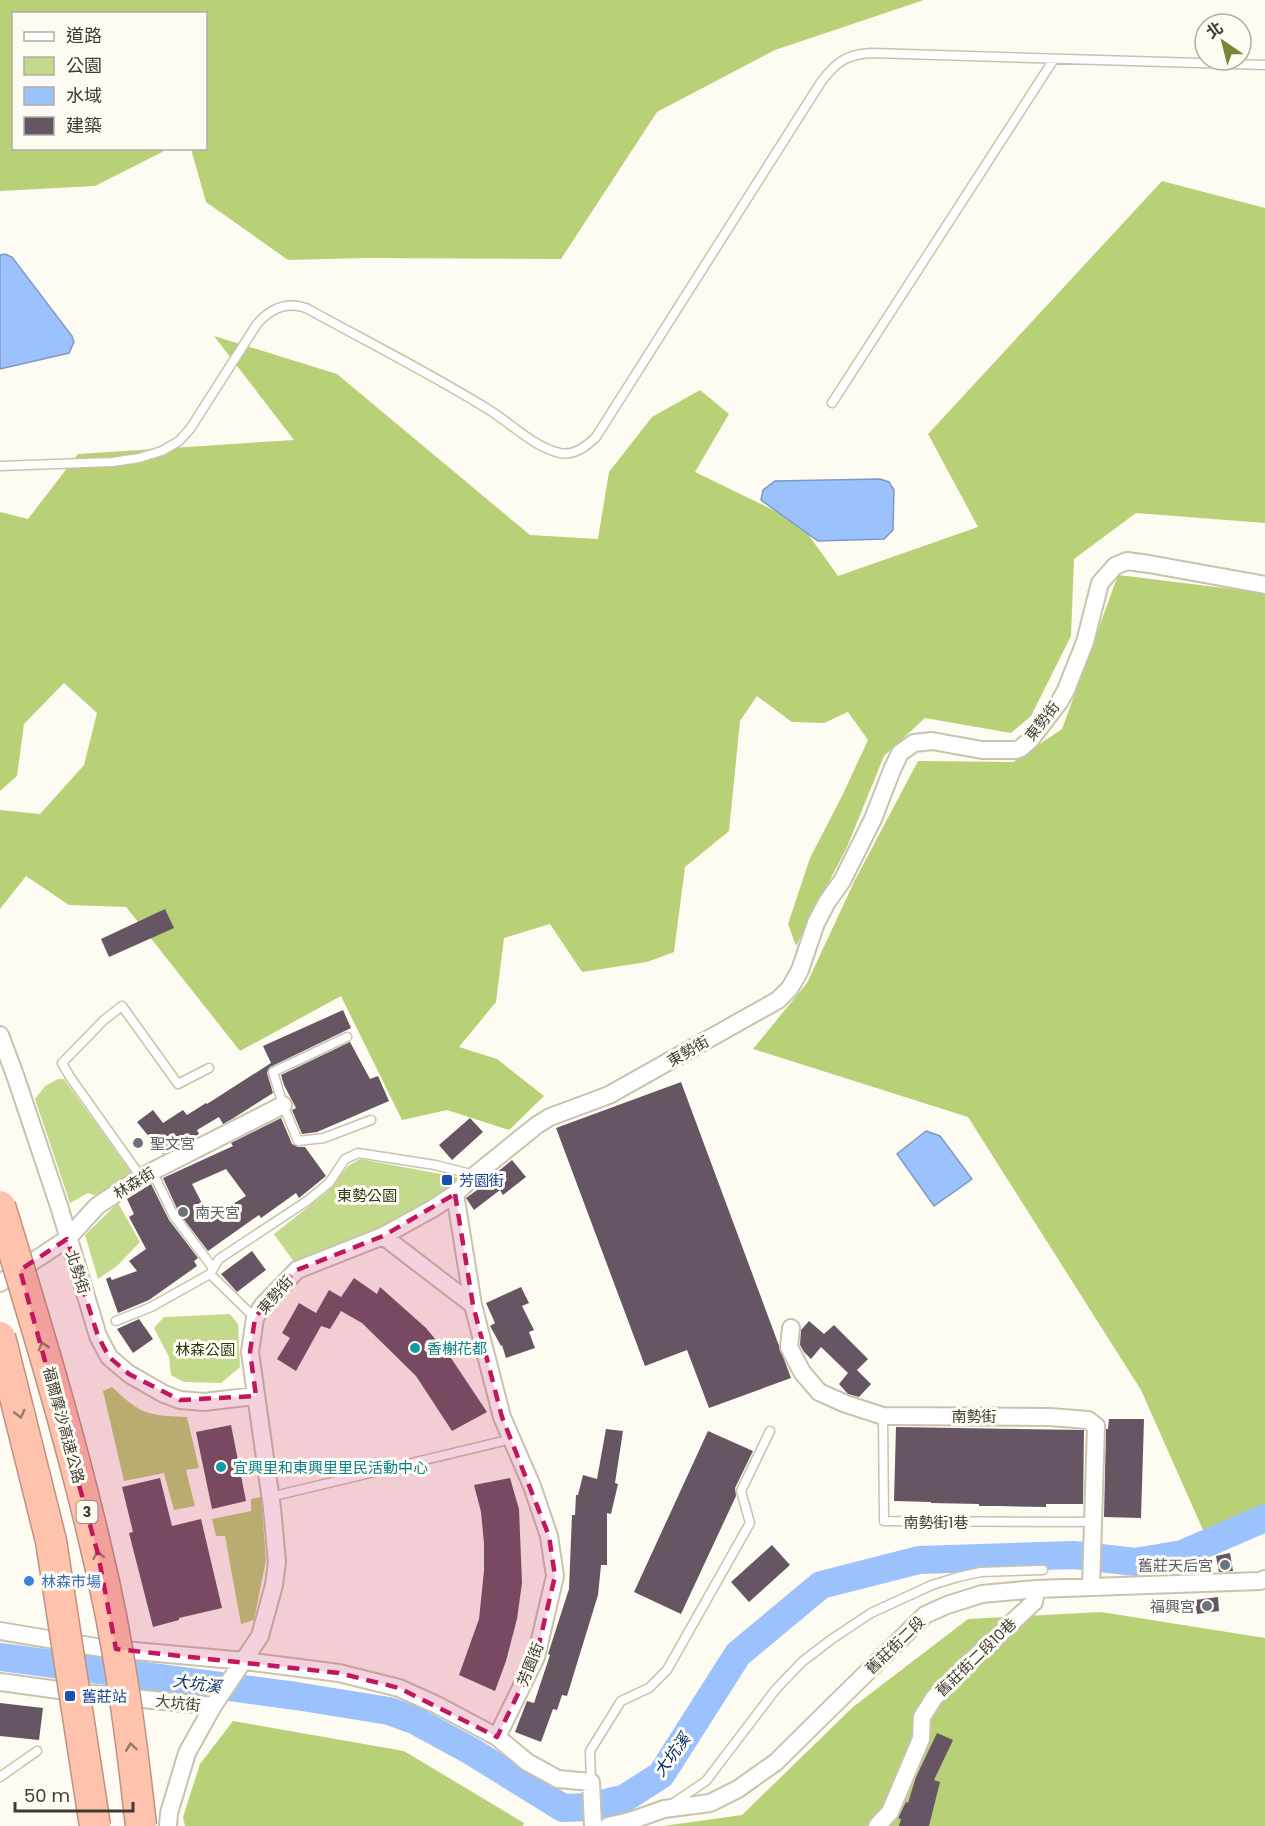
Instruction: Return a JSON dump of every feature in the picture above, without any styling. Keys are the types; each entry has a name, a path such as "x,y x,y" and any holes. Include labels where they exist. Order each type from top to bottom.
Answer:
{"highway":[{"name":"福爾摩沙高速公路","path":"0,1206 48,1360 98,1554 122,1682 141,1826"},
{"path":"0,1338 51,1542 95,1826"}],"street":[{"name":"東勢街","path":"213,1706 260,1636 274,1585 277,1563 250,1352 255,1318 271,1297 297,1270 383,1236 426,1213 455,1194 475,1175 550,1117 609,1095 778,1000 790,988 800,970 816,922 842,881 873,819 900,753 914,743 932,741 982,750 1021,748 1031,739 1066,690 1085,642 1100,583 1115,566 1127,561 1265,585"},
{"name":"北勢街","path":"0,1035 59,1206 98,1336 110,1357 129,1374 164,1394 180,1400 204,1402 256,1396"},
{"name":"林森街","path":"0,1283 68,1239 97,1206 147,1174 283,1105"},
{"name":"芳園街","path":"455,1194 473,1305 502,1416 532,1486 549,1536 555,1576 537,1657 496,1737"},
{"path":"383,1236 473,1305"},
{"name":"南勢街","path":"791,1328 789,1347 793,1357 819,1392 883,1416 1050,1417 1088,1420 1096,1426 1093,1529"},
{"path":"1091,1580 1093,1529"},
{"name":"舊莊街二段","path":"598,1824 630,1821 664,1809 710,1803 738,1789 776,1762 925,1615 947,1605 982,1594 1036,1589 1091,1580 1260,1581 1265,1579"},
{"name":"舊莊街二段10巷","path":"877,1826 890,1812 921,1738 922,1717 934,1698 1034,1602 1036,1589"},
{"path":"0,1631 102,1648 245,1661 339,1673 399,1688 437,1705 496,1737 527,1762 558,1779 591,1784 598,1824"},
{"name":"大坑街","path":"0,1682 213,1706"},
{"path":"168,1826 169,1813 187,1753 213,1706"}],"lane":[{"path":"0,466 112,462 139,458 162,451 179,441 190,429 265,315 275,309 297,305 487,408 550,451 563,454 577,452 588,446 596,437 830,69 842,60 857,54 872,53 1265,65"},
{"path":"832,403 1054,59"},
{"path":"209,1068 178,1084 122,1006 104,1020 62,1063 70,1077 147,1174 211,1271 255,1318"},
{"path":"347,1037 273,1072 283,1105 298,1141 324,1138 370,1120"},
{"path":"116,1321 151,1306 211,1271 219,1258 307,1201 329,1183 345,1159 358,1153 435,1165 475,1175"},
{"name":"南勢街1巷","path":"883,1416 884,1521 1093,1529"},
{"path":"591,1784 590,1750 621,1701 649,1689 667,1670 750,1523 741,1491 770,1431"},
{"path":"270,1497 512,1439"},
{"path":"664,1809 706,1781 776,1689 803,1661 871,1613 932,1585 958,1577 981,1572 1043,1570"},
{"path":"0,1777 37,1751"}],"highlighted area":[{"path":"455,1194 473,1305 502,1417 549,1536 555,1576 536,1657 497,1737 399,1688 339,1673 116,1649 98,1554 20,1270 67,1239 98,1336 109,1357 129,1374 180,1400 256,1396 250,1352 255,1318 278,1288 297,1270 383,1236"}],"green space":[{"path":"0,0 924,0 775,50 657,112 561,259 288,260 206,202 191,150 207,150 207,12 12,12 12,150 166,150 95,186 0,191"},
{"path":"1162,181 1265,208 1265,523 1136,513 1074,559 1071,636 1031,716 1011,733 925,718 884,756 847,847 796,946 788,924 810,858 868,740 848,712 824,723 792,722 757,696 740,721 729,831 685,867 674,952 647,962 582,972 550,924 504,938 496,1002 459,1047 497,1059 544,1096 509,1130 447,1110 402,1120 341,996 240,1051 126,907 69,905 26,876 0,909 0,810 40,814 84,765 97,713 64,683 24,724 17,776 0,791 0,512 28,519 78,454 294,440 214,336 337,374 530,535 598,539 609,472 652,417 700,390 729,414 695,472 800,523 838,576 978,527 928,434"},
{"path":"1118,575 1265,593 1265,1520 1211,1548 1141,1390 968,1117 753,1049 807,983 855,880 918,761 1013,762 1062,729"},
{"path":"58,1079 64,1079 130,1171 128,1178 97,1196 88,1193 70,1203 35,1099 45,1086"},
{"name":"東勢公園","path":"360,1159 462,1178 439,1198 382,1226 294,1262 274,1234 326,1193 348,1166"},
{"path":"118,1203 140,1242 117,1266 98,1279 85,1235"},
{"name":"林森公園","path":"230,1314 238,1324 240,1367 221,1383 184,1382 171,1375 169,1357 154,1328 164,1317"},
{"path":"112,1387 145,1412 187,1417 199,1468 186,1470 195,1506 174,1510 164,1473 124,1481 103,1391"},
{"path":"261,1497 266,1560 254,1620 241,1624 225,1536 216,1536 212,1519 251,1511 251,1499"},
{"path":"1101,1612 1265,1638 1265,1826 663,1826 742,1815 853,1707 968,1619"},
{"path":"233,1721 404,1751 524,1823 523,1826 185,1826 183,1817 200,1764"}],"water":[{"path":"5,254 12,257 72,336 74,342 69,353 0,369 0,255"},
{"path":"880,479 889,482 894,490 893,530 884,539 818,541 761,500 763,490 775,481"},
{"path":"926,1131 940,1136 972,1179 934,1206 897,1154"}],"building":[{"path":"165,909 174,928 109,957 101,939"},
{"path":"343,1010 351,1028 270,1067 267,1073 273,1093 223,1124 219,1117 197,1130 199,1134 163,1154 137,1122 153,1110 163,1123 183,1110 187,1115 271,1063 263,1046"},
{"path":"350,1042 370,1079 378,1076 389,1101 317,1132 302,1134 292,1110 296,1108 281,1075"},
{"path":"681,1082 791,1378 709,1408 687,1350 645,1366 556,1128"},
{"path":"281,1118 292,1144 305,1147 326,1176 299,1198 296,1193 261,1218 259,1215 208,1251 179,1213 163,1178 233,1146 231,1143","holes":["226,1169 246,1196 220,1212 217,1208 207,1213 192,1184"]},
{"path":"470,1118 483,1132 452,1160 439,1145"},
{"path":"512,1160 526,1177 503,1195 500,1190 474,1210 466,1198 491,1180 490,1178"},
{"path":"151,1184 169,1220 198,1258 194,1261 197,1266 149,1300 118,1313 106,1279 110,1277 112,1280 137,1271 129,1261 146,1249 129,1217 134,1214 127,1199"},
{"path":"252,1251 266,1270 237,1292 221,1274"},
{"name":"香榭花都","path":"354,1278 377,1294 380,1287 426,1328 451,1358 487,1412 452,1431 416,1376 362,1323 341,1311 330,1329 321,1326 296,1371 277,1359 290,1338 282,1333 299,1303 316,1313 329,1290 341,1297"},
{"path":"521,1287 529,1303 522,1306 534,1330 529,1332 535,1348 506,1358 502,1345 490,1326 495,1323 486,1303"},
{"path":"139,1319 153,1339 133,1353 117,1329"},
{"path":"809,1321 824,1334 834,1325 868,1359 857,1370 871,1384 859,1397 848,1394 839,1384 848,1373 821,1347 811,1359 804,1352 800,1345 801,1330"},
{"path":"1109,1419 1144,1419 1141,1518 1104,1517 1106,1429 1108,1429"},
{"name":"宜興里和東興里里民活動中心","path":"231,1425 246,1501 212,1509 196,1432"},
{"path":"896,1427 1084,1430 1083,1504 1046,1504 1046,1507 979,1506 979,1504 894,1501"},
{"path":"606,1429 623,1431 615,1483 618,1484 611,1514 607,1513 607,1565 601,1565 598,1595 567,1696 562,1695 557,1710 553,1709 541,1742 515,1732 527,1701 534,1703 550,1655 548,1654 569,1589 572,1515 575,1515 576,1495 578,1495 583,1475 597,1479"},
{"path":"708,1431 753,1451 735,1488 736,1496 681,1614 634,1592"},
{"path":"160,1478 172,1526 201,1519 222,1608 153,1627 129,1533 133,1532 122,1487"},
{"path":"510,1478 519,1509 522,1583 517,1619 495,1691 459,1675 479,1619 484,1571 481,1512 474,1485"},
{"path":"772,1545 790,1565 749,1602 731,1582"},
{"name":"舊莊天后宮","path":"1230,1553 1233,1571 1219,1572 1216,1556"},
{"name":"福興宮","path":"1218,1597 1219,1611 1197,1614 1195,1600"},
{"path":"0,1703 43,1708 39,1740 0,1736"},
{"path":"937,1733 953,1740 934,1780 940,1782 929,1826 899,1826 901,1819 898,1818 906,1802 908,1803 916,1777"}],"waterway":[{"name":"大坑溪","path":"0,1657 296,1696 389,1711 414,1720 471,1751 563,1808 590,1807 625,1798 661,1775 738,1654 821,1585 919,1560 1074,1555 1135,1562 1182,1554 1265,1518"}],"place":[{"name":"聖文宮","path":"138,1143"},
{"name":"芳園街","path":"447,1180"},
{"name":"南天宮","path":"183,1212"},
{"name":"香榭花都","path":"415,1348"},
{"name":"宜興里和東興里里民活動中心","path":"221,1467"},
{"name":"舊莊天后宮","path":"1225,1565"},
{"name":"林森市場","path":"29,1581"},
{"name":"福興宮","path":"1207,1606"},
{"name":"舊莊站","path":"70,1696"}]}
